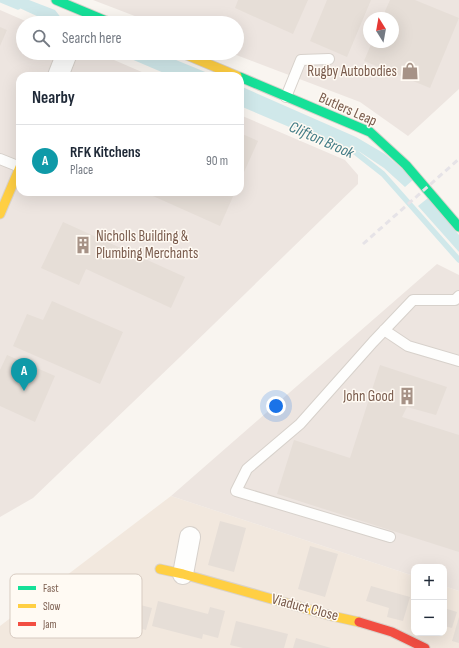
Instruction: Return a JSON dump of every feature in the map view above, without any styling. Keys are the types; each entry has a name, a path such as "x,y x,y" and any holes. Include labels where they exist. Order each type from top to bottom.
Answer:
{"street":[{"path":"56,0 82,16"},
{"path":"60,72 65,60"},
{"path":"199,60 227,72"},
{"name":"Butlers Leap","path":"244,79 370,132 387,145 459,227"},
{"path":"0,214 16,176"},
{"path":"183,574 190,537"},
{"name":"Viaduct Close","path":"160,569 183,574 332,616 354,620 413,640 425,648"}],"lane":[{"path":"286,97 301,60 329,58"},
{"path":"0,159 16,165"},
{"path":"390,537 236,490 247,469 300,424 384,330 413,300 458,301"},
{"path":"384,330 408,346 459,361"}],"shaded area":[{"path":"93,0 459,0 459,89 408,136 360,102 244,58 244,16 135,16"},
{"path":"0,10 16,17 16,60 114,60 142,72 16,72 16,196 244,196 244,117 345,160 358,175 358,184 33,498 0,517"},
{"path":"437,264 459,275 459,591 447,587 447,564 411,564 411,575 171,496"},
{"path":"171,496 411,575 411,636 447,636 447,587 459,591 459,648 0,648 0,626 10,618 10,638 142,638 142,574 68,574"}],"water":[{"path":"2,0 29,0 55,10 60,16 37,16"},
{"path":"144,60 176,60 205,72 173,72"},
{"path":"244,88 356,137 385,154 414,179 405,187 384,168 360,152 244,103"},
{"path":"428,198 459,235 459,252 418,206"}],"building":[{"path":"238,0 308,0 293,34 235,8"},
{"path":"327,0 371,0 366,12 363,12 363,19 347,57 310,41"},
{"path":"390,0 415,0 459,18 430,88 364,61 369,48 399,48 399,12 385,12"},
{"path":"0,27 7,30 0,46"},
{"path":"244,135 258,141 244,172"},
{"name":"Nicholls Building & Plumbing Merchants","path":"153,196 233,196 220,226"},
{"name":"Nicholls Building & Plumbing Merchants","path":"63,222 185,277 171,308 86,269 79,285 41,268"},
{"path":"52,301 123,332 100,384 13,346 27,314 43,320"},
{"path":"7,355 55,376 35,422 0,406 0,370"},
{"path":"380,365 447,387 436,415 407,407 402,417 459,435 459,552 277,494 294,440 350,458"},
{"path":"220,521 246,528 234,572 208,565"},
{"path":"310,546 338,554 325,597 298,589"},
{"path":"371,586 410,597 403,621 387,617 389,608 366,601"},
{"path":"158,601 208,614 210,607 225,611 218,638 203,634 202,639 152,626"},
{"path":"142,605 152,608 146,630 142,629"},
{"path":"447,609 457,612 452,628 447,627"},
{"path":"459,617 459,643 452,641"},
{"path":"236,621 288,634 284,648 243,648 230,645"},
{"path":"296,638 331,648 293,648"}],"waterway":[{"name":"Clifton Brook","path":"1,0 18,7"},
{"name":"Clifton Brook","path":"140,60 169,72"},
{"name":"Clifton Brook","path":"244,105 355,152 383,174 459,260"}],"railway":[{"path":"363,244 459,159"}],"traffic: fast":[{"path":"56,0 94,16"},
{"path":"244,79 370,132 406,165 459,227"}],"traffic: slow":[{"path":"199,60 227,72"},
{"path":"0,214 16,176"},
{"path":"160,569 359,622"}],"traffic: jam":[{"path":"359,622 392,632 425,648"}],"place":[{"name":"Rugby Autobodies","path":"410,71"},
{"name":"Nicholls Building & Plumbing Merchants","path":"83,245"},
{"name":"RFK Kitchens","path":"24,391"},
{"name":"John Good","path":"407,396"}]}
